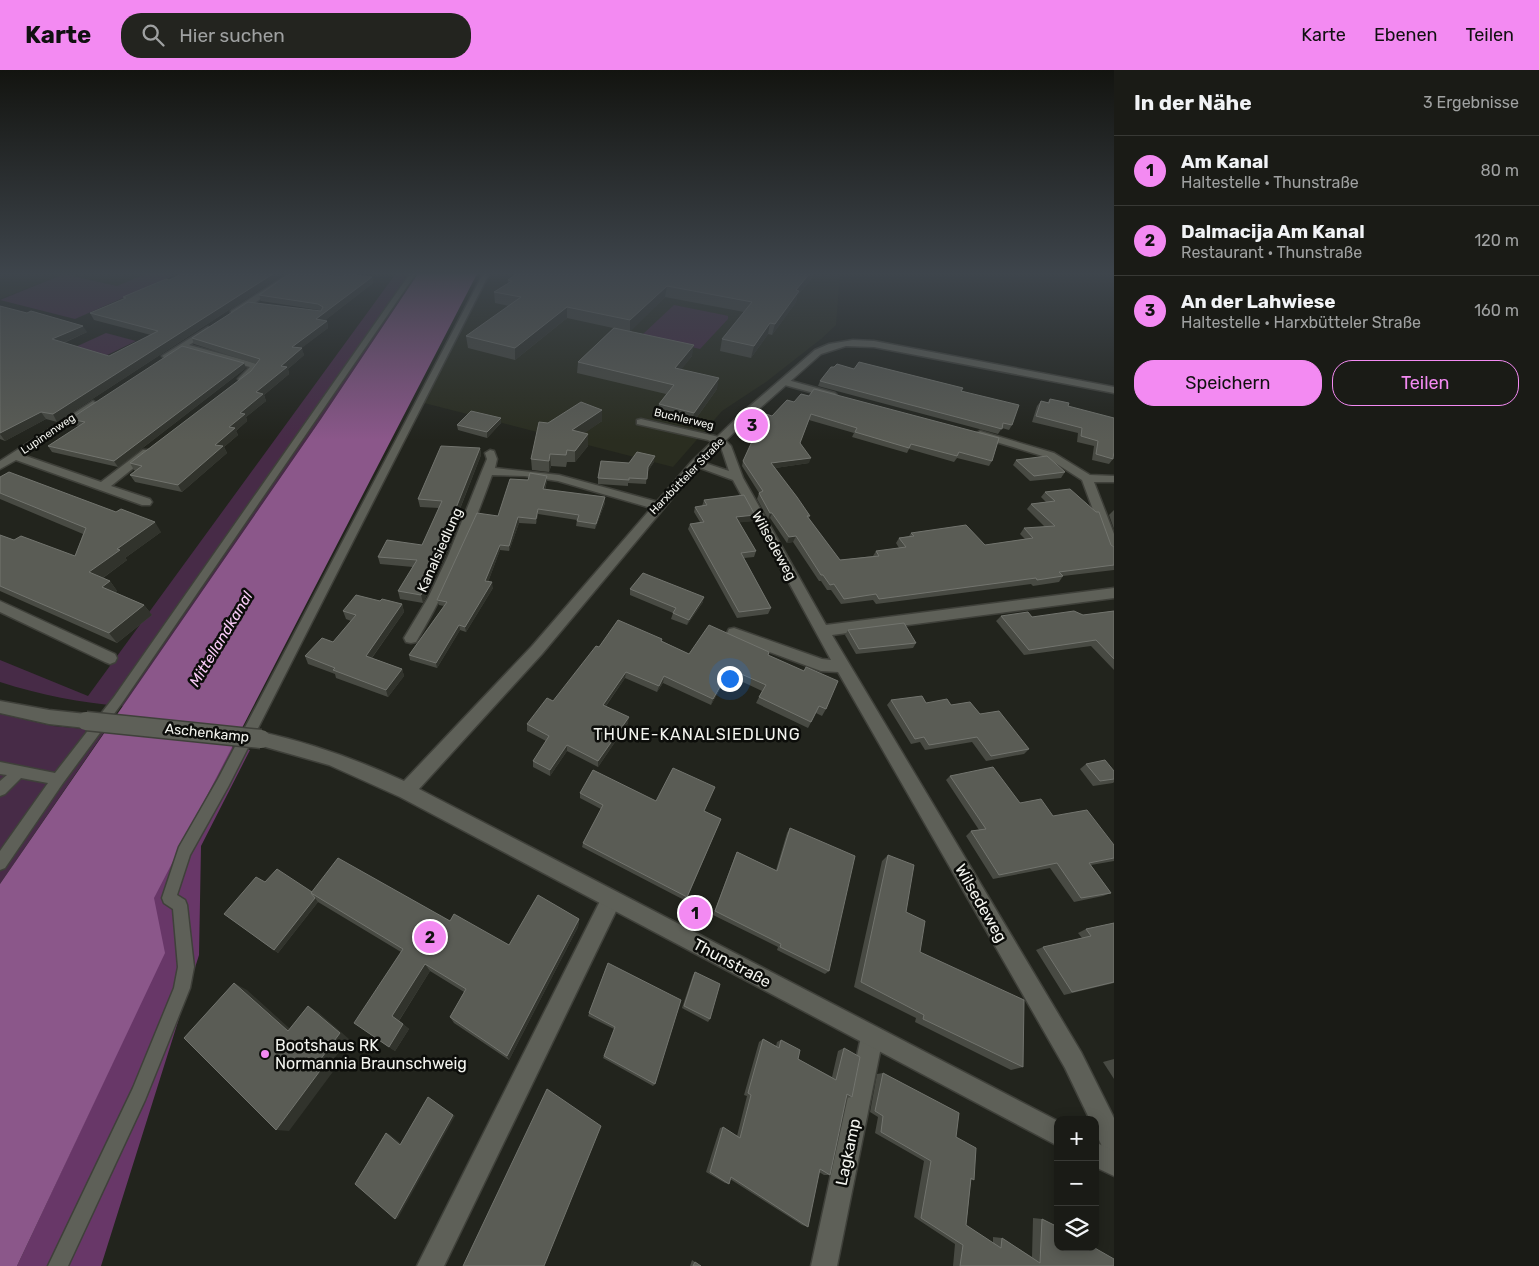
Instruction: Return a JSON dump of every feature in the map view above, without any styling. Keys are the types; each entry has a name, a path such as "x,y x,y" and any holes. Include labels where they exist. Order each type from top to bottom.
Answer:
{"street":[{"path":"156,364 211,328"},
{"name":"Harxbütteler Straße","path":"406,791 537,650 696,463 741,420 818,352 827,347 862,343 919,351 1114,390"},
{"path":"182,346 256,366 234,386"},
{"path":"784,382 843,397"},
{"name":"Lupinenweg","path":"0,466 100,400"},
{"name":"Buchlerweg","path":"641,422 720,441"},
{"path":"965,430 1050,455 1087,478 1114,479"},
{"name":"Wilsedeweg","path":"720,441 726,446 737,478 822,632 1073,1060 1114,1144"},
{"path":"103,486 156,445"},
{"name":"Kanalsiedlung","path":"411,638 427,613 454,558 488,471 492,459 490,453"},
{"name":"Lupinenweg","path":"0,454 103,486 146,502"},
{"path":"696,463 737,478"},
{"path":"488,471 525,473 559,478 658,506"},
{"path":"1087,478 1114,550"},
{"path":"822,632 1114,593"},
{"path":"0,606 110,658"},
{"path":"734,633 821,665 842,666"},
{"name":"Aschenkamp","path":"0,707 49,718 261,739 333,758 406,791"},
{"name":"Thunstraße","path":"406,791 1054,1132"},
{"path":"430,1266 611,900"},
{"name":"Lagkamp","path":"824,1266 872,1037"},
{"path":"1099,1156 1114,1164"}],"lane":[{"path":"0,863 58,779 118,700 375,328"},
{"path":"58,1266 138,1094 182,988 186,967 180,905 169,898 184,852 223,782 458,328"},
{"path":"0,768 58,779"},
{"path":"0,790 18,772"}],"shaded area":[{"path":"356,328 382,328 123,706 61,698 0,682 0,660 88,696"},
{"path":"462,328 833,328 766,382 722,411 673,467 424,403"},
{"path":"650,328 720,328 700,349 643,336"},
{"path":"106,333 136,341 101,358 71,349"},
{"path":"0,714 53,726 105,731 0,884"},
{"path":"231,747 250,750 201,846 199,955 101,1266 17,1266 164,953 153,898"}],"water":[{"name":"Mittellandkanal","path":"382,328 449,328 154,898 165,953 17,1266 0,1266 0,884"}],"building":[{"path":"0,328 79,328 52,339 109,356 158,331 146,328 188,328 53,414 41,412 0,433"},
{"path":"208,328 318,328 292,347 302,348 281,366 287,367 256,392 263,394 240,413 245,414 229,427 235,428 215,445 223,446 178,485 130,475 142,466 130,463 251,371 260,359 192,338"},
{"path":"478,328 541,328 515,348 466,336"},
{"path":"614,328 694,345 675,368 719,378 694,413 659,404 674,385 578,362"},
{"path":"731,328 767,328 754,346 722,339"},
{"path":"182,346 244,363 114,461 48,446 85,422 70,419"},
{"path":"859,362 963,388 961,391 1019,405 1012,425 1003,423 1002,429 820,381 831,367 837,364 854,369"},
{"path":"814,389 999,438 992,461 959,452 957,456 911,444 909,448 855,432 857,428 811,414 800,443 811,458 771,463 840,560 879,556 876,551 906,547 899,538 914,536 911,533 966,525 985,545 1033,538 1024,528 1055,526 1031,504 1055,501 1045,492 1070,489 1096,512 1099,512 1111,545 1114,547 1114,565 1059,572 1063,576 1037,580 1036,578 879,599 876,594 844,599 834,584 830,585 821,575 796,536 789,537 772,513 770,513 759,493 763,491 743,461 766,414 772,416 787,400 794,402 801,394 809,396"},
{"path":"1050,399 1069,403 1068,406 1114,418 1113,459 1096,454 1098,441 1081,436 1082,428 1036,416 1041,401 1049,403"},
{"path":"581,402 602,410 572,430 588,434 575,451 567,450 566,455 550,454 549,461 531,459 539,422 548,423"},
{"path":"471,411 501,418 487,432 457,425"},
{"path":"441,446 480,448 456,508 460,510 445,548 421,595 398,591 417,560 378,557 387,540 422,545 442,501 418,499"},
{"path":"637,452 655,456 648,467 647,479 598,478 601,461 629,463"},
{"path":"1047,456 1065,472 1034,476 1016,460"},
{"path":"9,472 116,512 121,509 155,522 89,572 110,581 102,587 144,605 109,633 0,586 0,535 14,540 21,536 75,556 86,528 0,493 0,477"},
{"path":"530,473 547,476 543,489 605,497 596,524 577,521 579,515 538,509 536,519 518,517 509,546 500,545 485,581 492,582 465,627 459,625 436,663 409,655 447,602 437,600 477,513 498,516 510,479 528,480"},
{"path":"744,495 755,515 736,517 756,551 741,553 771,608 739,612 690,524 704,522 695,507 707,505 704,500"},
{"path":"643,573 704,597 689,620 673,613 676,608 630,589"},
{"path":"356,595 402,604 366,656 402,669 386,690 333,670 335,668 305,656 322,638 333,642 356,615 343,611"},
{"path":"1074,611 1083,615 1114,611 1114,659 1096,640 1029,650 1001,616 1028,612 1032,617"},
{"path":"618,620 662,639 661,641 689,654 709,625 769,652 768,655 804,671 806,667 838,681 826,709 819,706 811,722 759,697 766,685 730,669 713,699 664,676 659,686 626,672 603,705 629,717 598,761 567,745 550,770 533,761 549,736 527,724 547,698 553,701 596,646 599,647"},
{"path":"904,623 916,643 859,649 848,630"},
{"path":"922,696 926,703 947,699 951,705 970,702 980,714 999,711 1029,749 991,756 977,737 929,745 924,737 915,739 891,700"},
{"path":"1105,760 1114,771 1114,779 1100,781 1086,764"},
{"path":"993,767 1020,803 1041,799 1053,816 1087,810 1114,845 1114,858 1089,863 1111,893 1081,898 1057,863 999,875 971,831 986,829 950,776"},
{"path":"673,768 715,787 704,811 721,819 687,897 583,843 603,805 580,793 593,770 656,801"},
{"path":"790,828 855,856 829,971 780,947 781,944 715,911 737,852 777,871"},
{"path":"888,855 914,865 906,912 925,921 920,952 1024,1000 1023,1067 923,1019 924,1015 861,982"},
{"path":"338,858 450,921 454,914 509,945 538,895 579,919 507,1056 450,1017 466,989 425,964 392,1016 403,1024 389,1047 354,1023 403,949 311,893"},
{"path":"277,869 312,892 315,898 274,950 224,914 256,877 265,882"},
{"path":"1114,923 1114,982 1072,992 1043,947 1091,936 1086,929"},
{"path":"608,963 681,1000 655,1084 604,1056 615,1027 589,1013"},
{"path":"695,972 720,984 710,1019 684,1006"},
{"name":"Bootshaus RK Normannia Braunschweig","path":"234,983 288,1031 308,1006 340,1033 320,1060 325,1064 276,1130 184,1038"},
{"path":"763,1039 779,1048 781,1040 800,1050 798,1059 836,1080 844,1048 860,1057 852,1097 847,1094 830,1175 820,1169 808,1227 731,1177 729,1184 710,1172 723,1127 740,1138 751,1095 748,1093"},
{"path":"883,1073 959,1113 956,1137 976,1148 974,1180 971,1178 966,1225 1001,1248 1002,1238 1040,1263 1042,1219 1054,1225 1054,1251 1099,1250 1114,1259 1114,1266 960,1266 963,1245 921,1218 931,1161 881,1132 883,1116 875,1111"},
{"path":"547,1089 601,1126 544,1266 463,1266"},
{"path":"428,1097 453,1115 395,1219 355,1184 386,1133 400,1145"},
{"path":"695,1262 701,1266 693,1266"}],"place":[{"name":"An der Lahwiese","path":"752,425"},
{"name":"Am Kanal","path":"695,913"},
{"name":"Dalmacija Am Kanal","path":"430,937"},
{"name":"Bootshaus RK Normannia Braunschweig","path":"265,1054"}],"district":[{"name":"THUNE-KANALSIEDLUNG","path":"697,734"}]}
